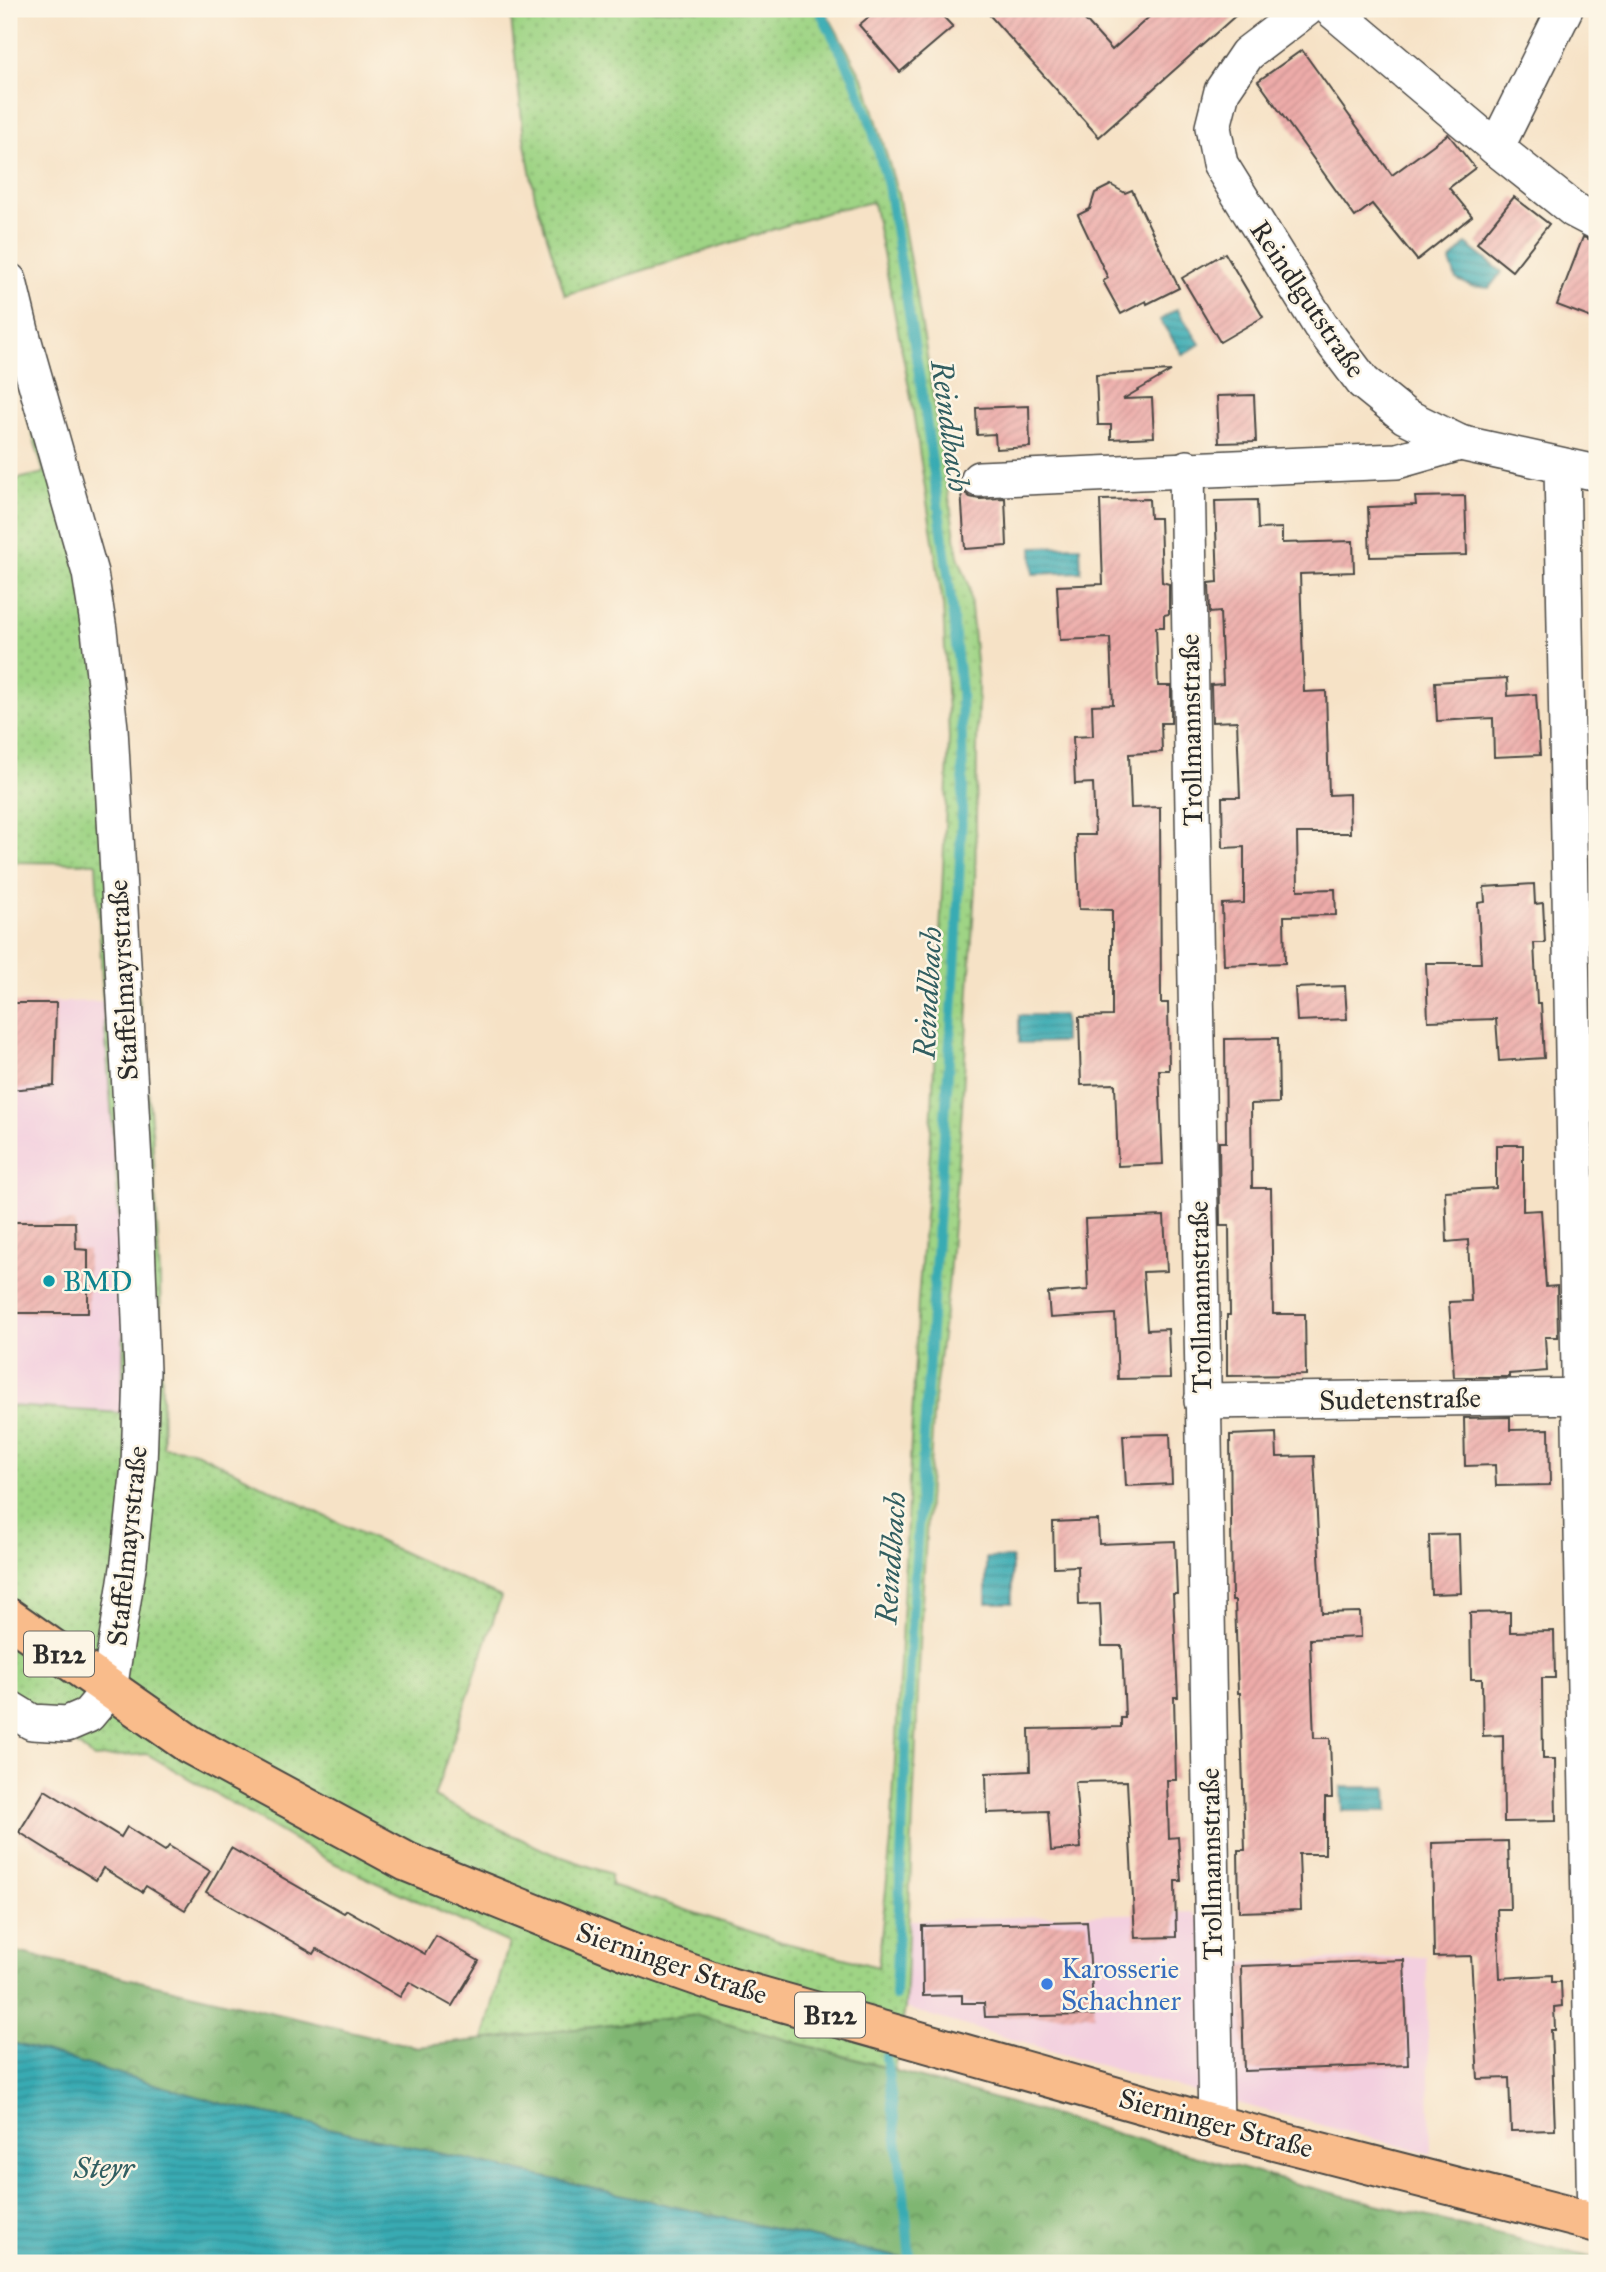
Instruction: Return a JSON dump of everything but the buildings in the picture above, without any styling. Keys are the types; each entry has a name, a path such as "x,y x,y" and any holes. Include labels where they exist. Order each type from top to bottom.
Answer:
{"main road":[{"name":"Sierninger Straße","path":"9,1618 189,1744 407,1862 632,1953 729,1987 1216,2125 1596,2223"}],"street":[{"name":"Reindlgutstraße","path":"1306,9 1247,54 1222,91 1213,127 1220,164 1320,325 1363,382 1405,416 1460,443 1597,473"},
{"path":"1331,9 1496,148 1574,210 1597,222"},
{"path":"1496,148 1564,9"},
{"name":"Staffelmayrstraße","path":"9,281 20,331 90,573 100,631 110,728 134,1162 142,1372 139,1466 129,1562 109,1689"},
{"path":"979,478 1397,461 1460,443"},
{"path":"1562,466 1588,1396 1596,2223"},
{"name":"Trollmannstraße","path":"1187,468 1216,2125"},
{"name":"Sudetenstraße","path":"1202,1401 1588,1396"},
{"path":"9,1708 32,1723 67,1724 88,1715 109,1689"}],"shaded area":[{"path":"103,1001 125,1290 122,1413 9,1406 9,1003"},
{"path":"1193,1912 1227,1963 1426,1956 1431,2154 1151,2080 905,2008 910,1920"}],"green space":[{"path":"510,9 825,10 866,84 898,194 925,344 958,556 969,585 978,684 975,887 962,1108 948,1289 934,1400 921,1621 905,2008 894,2070 698,2015 483,2040 509,1943 332,1862 147,1754 94,1758 9,1693 9,1406 122,1413 125,1290 103,1001 96,863 9,862 9,481 44,473 9,355 9,230 33,331 70,462 140,1009 152,1130 160,1278 163,1447 192,1450 347,1527 501,1597 434,1797 548,1852 611,1874 611,1885 782,1942 878,1967 891,1840 918,1300 930,1153 949,738 943,605 910,392 873,202 838,209 565,295 535,197 524,138"},
{"path":"9,1950 417,2047 698,2015 1293,2183 1597,2259 1597,2263 1030,2263 910,2260 227,2105 9,2042"}],"water":[{"path":"1466,244 1502,272 1489,288 1471,286 1456,279 1450,261"},
{"path":"1177,309 1200,344 1183,355 1160,320"},
{"path":"1080,546 1081,572 1033,574 1032,547"},
{"path":"1019,1015 1064,1015 1064,1042 1019,1043"},
{"path":"986,1558 1012,1558 1012,1603 986,1603"},
{"path":"1341,1787 1387,1787 1388,1811 1342,1811"},
{"name":"Steyr","path":"9,2042 227,2105 910,2260 1030,2263 9,2263"}],"waterway":[{"name":"Reindlbach","path":"824,9 822,15 853,76 870,121 888,185 924,405 949,581 961,692 963,787 956,952 911,1632 895,1996"},
{"path":"886,2057 904,2193 910,2263"}],"place":[{"name":"BMD","path":"49,1281"},
{"name":"Karosserie Schachner","path":"1047,1984"}]}
